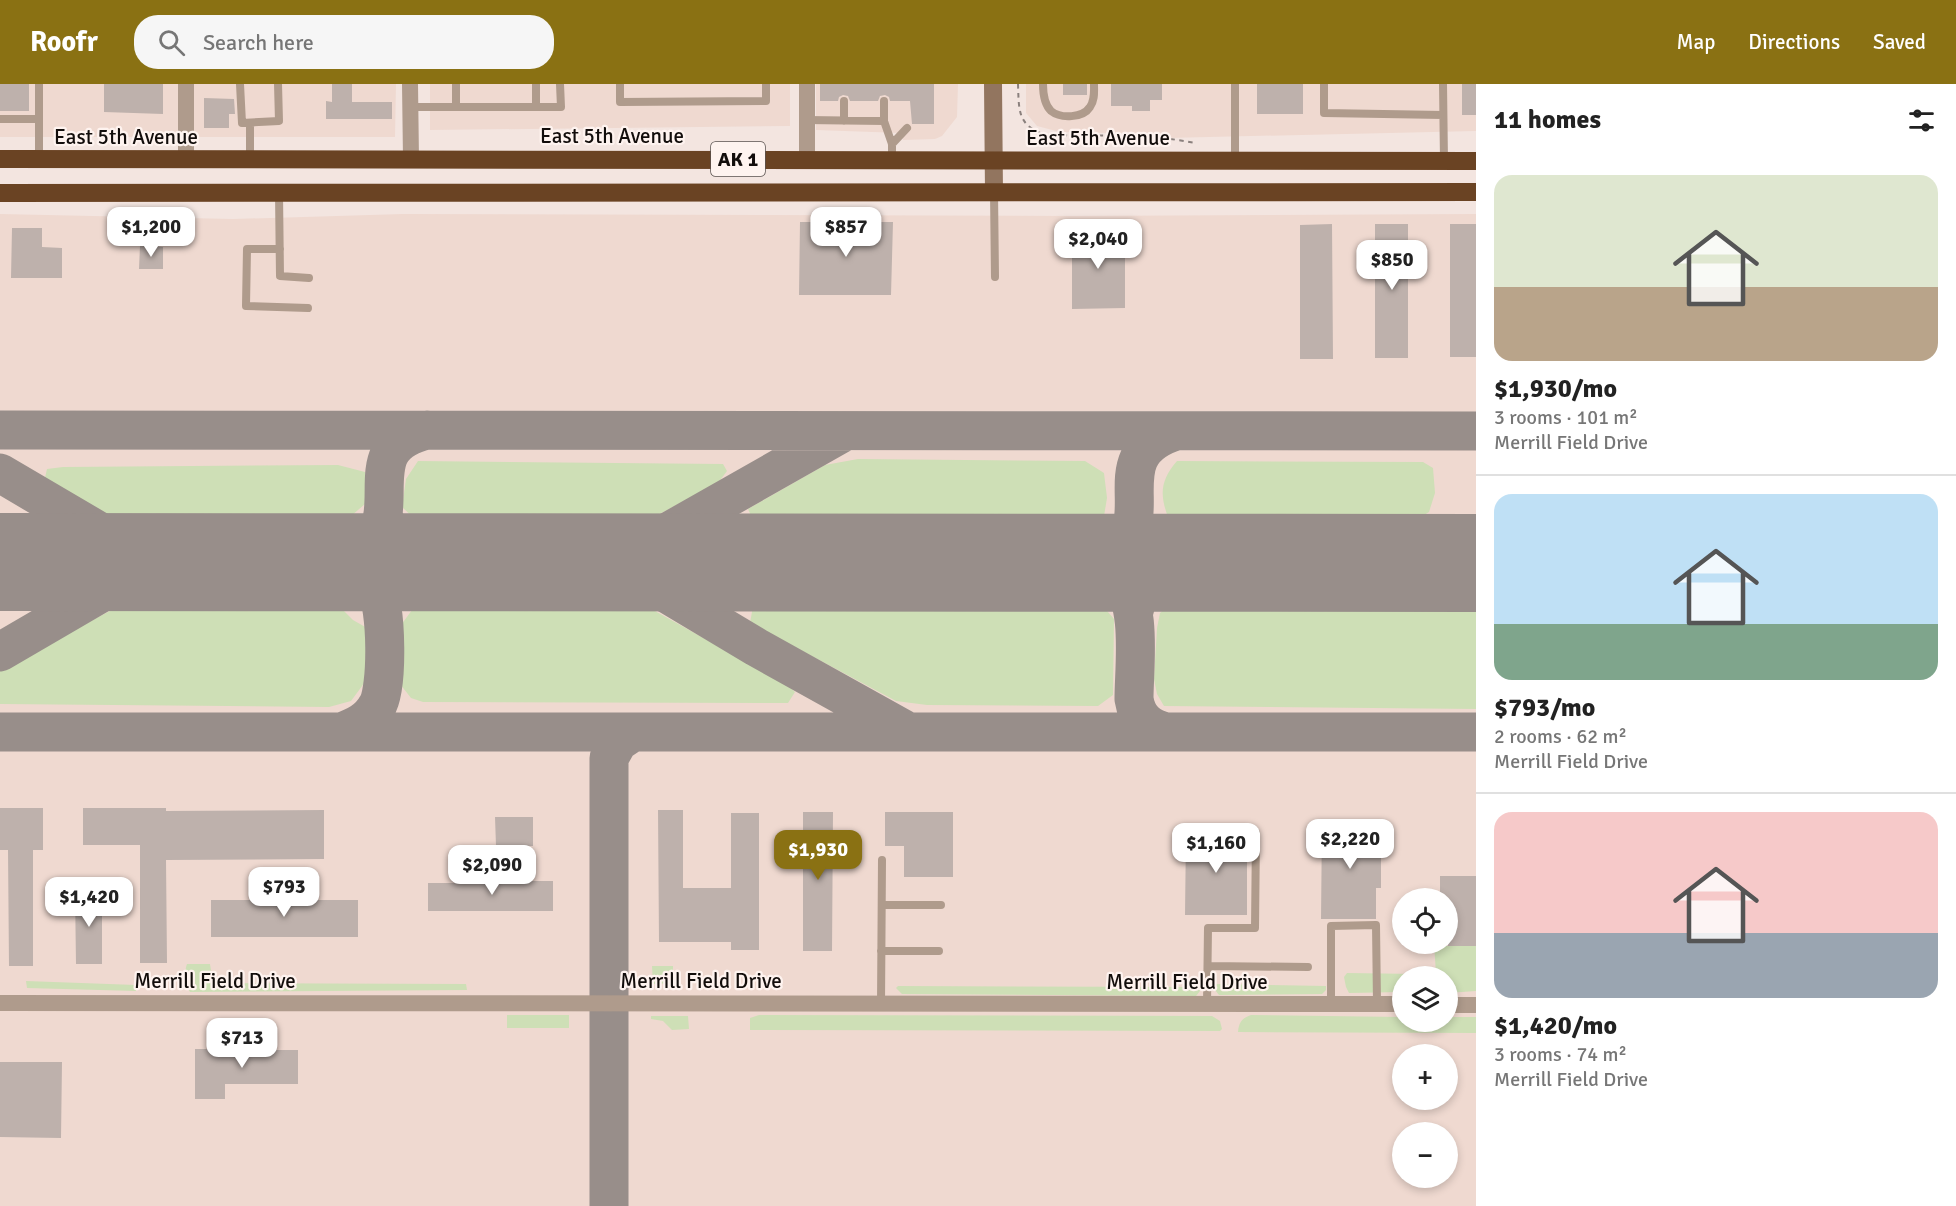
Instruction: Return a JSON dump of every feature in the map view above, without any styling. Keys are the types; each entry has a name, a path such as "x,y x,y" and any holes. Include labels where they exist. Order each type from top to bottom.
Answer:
{"highway":[{"name":"East 5th Avenue","path":"0,159 807,159 892,152 993,160 1476,161"},
{"name":"AK 1","path":"0,193 1476,192"}],"street":[{"path":"186,84 186,160"},
{"path":"410,84 411,159"},
{"path":"807,84 807,159"},
{"path":"993,84 994,192"},
{"name":"Merrill Field Drive","path":"0,1003 1392,1004"},
{"path":"1458,1005 1476,1005"}],"lane":[{"path":"39,84 39,159"},
{"path":"240,84 242,123 279,121 278,84"},
{"path":"456,84 456,107"},
{"path":"536,84 536,107"},
{"path":"411,107 561,107 560,84"},
{"path":"620,84 620,102 766,101 766,84"},
{"path":"1043,84 1045,103 1051,111 1070,117 1083,114 1090,108 1094,96 1094,84"},
{"path":"1235,84 1235,160"},
{"path":"1324,84 1324,113 1443,115"},
{"path":"1443,84 1444,161"},
{"path":"844,101 844,121"},
{"path":"884,101 885,121 892,152"},
{"path":"0,119 38,119"},
{"path":"806,120 885,121"},
{"path":"250,123 250,159"},
{"path":"892,152 907,128"},
{"path":"279,192 280,276 309,278"},
{"path":"994,192 995,277"},
{"path":"280,249 247,249 246,306 308,308"},
{"path":"1207,1005 1208,928 1255,928 1256,833"},
{"path":"881,1004 882,860"},
{"path":"882,905 941,905"},
{"path":"1331,1004 1331,926 1376,925 1377,1004"},
{"path":"881,951 939,951"},
{"path":"1208,966 1308,967"}],"shaded area":[{"path":"0,84 396,84 395,137 0,137"},
{"path":"430,84 790,84 790,126 430,130"},
{"path":"816,84 958,84 957,117 942,136 935,139 903,140 901,133 816,130"},
{"path":"1026,84 1476,84 1476,131 1167,138 1167,134 1060,132 1037,126 1026,113"},
{"path":"0,214 233,219 403,214 1073,216 1476,214 1476,1206 0,1206"}],"green space":[{"path":"858,459 1085,461 1104,473 1107,498 1104,516 1092,524 752,518 748,509 825,465"},
{"path":"418,461 723,464 727,471 718,483 637,524 418,522 402,507 406,479"},
{"path":"1177,461 1423,462 1433,468 1435,493 1429,512 1413,522 1185,525 1169,520 1163,496 1164,483"},
{"path":"338,465 365,472 365,504 344,522 118,521 44,482 47,469 63,467"},
{"path":"1175,600 1476,604 1476,709 1164,706 1157,694 1154,679 1157,628 1160,613"},
{"path":"125,603 341,608 353,620 367,628 368,678 351,701 329,707 0,704 0,669"},
{"path":"1102,605 1114,619 1113,695 1098,706 927,705 896,701 750,623 753,606"},
{"path":"415,606 646,606 788,685 795,692 788,703 423,702 411,698 400,684 401,625"},
{"path":"1458,946 1476,946 1476,991 1458,992 1458,966 1436,966 1435,954 1458,954"},
{"path":"187,964 210,964 213,983 466,984 467,990 190,992 185,978"},
{"path":"652,966 673,966 673,983 653,984"},
{"path":"1347,973 1392,974 1392,992 1349,993 1344,977"},
{"path":"26,981 136,985 136,991 27,988"},
{"path":"1215,984 1326,986 1326,990 1322,994 1219,995 1215,990"},
{"path":"898,986 1199,987 1200,991 1196,996 902,994 896,988"},
{"path":"507,1015 569,1015 569,1028 507,1028"},
{"path":"759,1015 1212,1016 1220,1021 1222,1029 1220,1031 750,1030 750,1018"},
{"path":"1251,1015 1392,1017 1392,1032 1458,1032 1458,1017 1476,1017 1476,1033 1238,1032 1245,1018"},
{"path":"651,1016 688,1016 689,1029 672,1030 663,1021 651,1019"}],"building":[{"path":"0,84 29,84 29,111 0,111"},
{"path":"104,84 163,84 163,114 104,112"},
{"path":"332,84 352,84 352,102 392,102 392,119 326,119 326,101 332,102"},
{"path":"820,84 934,84 934,124 912,124 910,101 890,101 885,95 880,96 878,101 850,101 848,96 843,95 838,101 820,101"},
{"path":"1063,84 1087,84 1087,95 1063,95"},
{"path":"1111,84 1162,84 1162,100 1150,100 1150,111 1132,111 1132,106 1111,106"},
{"path":"1257,84 1303,84 1303,114 1257,114"},
{"path":"1462,84 1476,84 1476,115 1462,115"},
{"path":"204,98 234,99 235,114 229,114 229,128 204,128"},
{"path":"800,222 893,222 891,295 799,295"},
{"path":"1332,224 1333,359 1300,359 1300,225"},
{"path":"1375,224 1408,224 1408,358 1375,358"},
{"path":"1450,224 1476,224 1476,357 1450,357"},
{"path":"12,228 42,228 42,247 62,248 62,278 11,278"},
{"path":"1072,232 1125,232 1125,308 1072,309"},
{"path":"140,246 163,247 163,269 139,269"},
{"path":"0,808 43,808 43,850 33,850 33,966 9,966 8,850 0,850"},
{"path":"83,808 166,808 166,811 324,810 324,859 166,860 167,963 140,963 140,845 83,845"},
{"path":"658,810 683,810 683,888 731,888 731,813 759,813 759,950 731,950 731,942 659,942"},
{"path":"803,812 833,812 832,951 803,951"},
{"path":"885,812 953,812 953,877 904,877 904,846 885,846"},
{"path":"495,817 533,817 533,846 496,846"},
{"path":"1322,822 1381,822 1381,888 1376,888 1376,919 1321,919"},
{"path":"1186,833 1247,833 1247,915 1185,915"},
{"path":"1440,876 1476,876 1476,946 1458,946 1458,888 1440,888"},
{"path":"476,881 553,881 553,911 428,911 428,883 476,883"},
{"path":"75,892 102,892 102,964 76,964"},
{"path":"211,900 358,900 358,937 211,937"},
{"path":"212,1046 233,1047 233,1050 298,1050 298,1084 225,1084 225,1099 195,1099 195,1049 212,1049"},
{"path":"0,1062 62,1062 61,1138 0,1137"}],"taxiway":[{"path":"0,430 1476,431"},
{"path":"334,562 358,554 373,542 382,521 387,460 394,448 406,438 427,430"},
{"path":"1078,563 1113,552 1129,535 1133,520 1135,470 1141,455 1154,442 1176,431"},
{"path":"589,563 636,550 842,433"},
{"path":"0,473 131,550 178,562"},
{"path":"383,515 391,535 403,548 418,557 439,563"},
{"path":"0,652 127,578 180,562"},
{"path":"334,562 358,572 376,589 380,598 385,648 383,683 377,706 366,720 341,732"},
{"path":"589,563 639,577 756,647 907,731"},
{"path":"1078,563 1108,572 1125,588 1134,618 1135,706 1144,721 1166,732"},
{"path":"1134,611 1141,593 1151,580 1165,570 1183,563"},
{"path":"0,732 1476,732"},
{"path":"609,1206 609,758 618,742 633,732"}],"runway":[{"path":"0,562 1476,563"}]}
